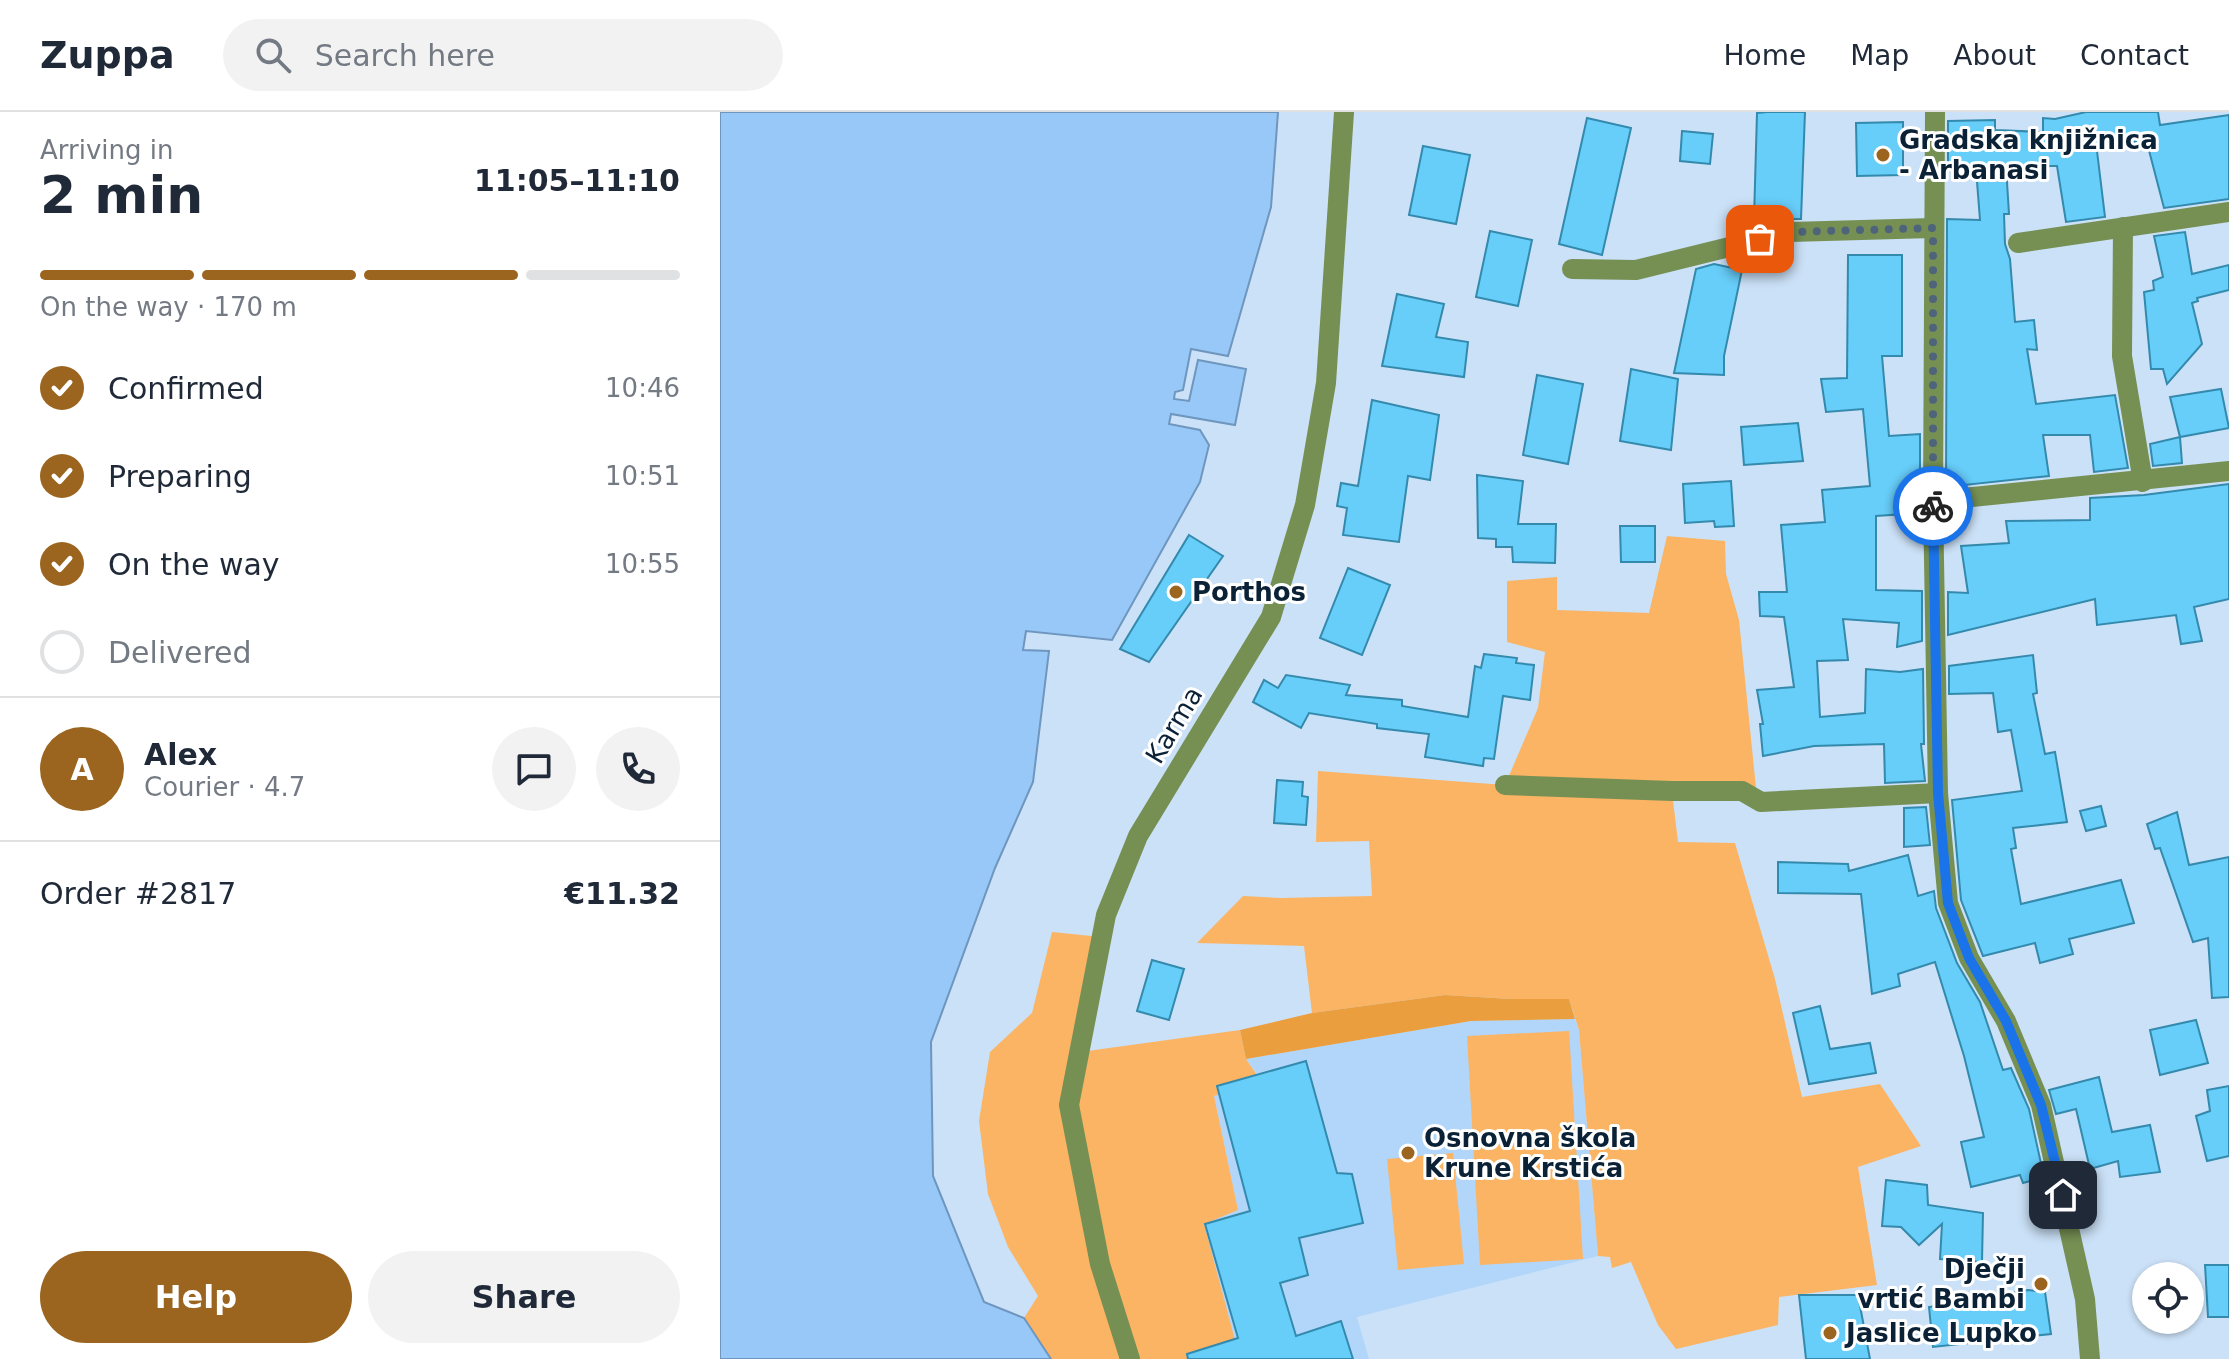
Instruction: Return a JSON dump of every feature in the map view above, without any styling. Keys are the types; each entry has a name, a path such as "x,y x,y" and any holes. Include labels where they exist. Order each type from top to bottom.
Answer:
{"street":[{"name":"Karma","path":"1130,1359 1100,1264 1069,1105 1106,915 1138,836 1271,617 1305,505 1326,383 1344,112"},
{"path":"1935,112 1933,501 1938,793 1948,903 1969,958 2006,1021 2041,1105 2085,1299 2090,1359"},
{"path":"2018,243 2229,212"},
{"path":"2123,227 2122,356 2143,482"},
{"path":"1572,269 1636,270 1790,232 1933,228"},
{"path":"1933,501 2229,471"},
{"path":"1505,785 1742,791 1761,802 1938,793"}],"shaded area":[{"path":"720,112 1278,112 1271,207 1228,356 1191,349 1183,390 1175,392 1174,399 1189,401 1198,360 1246,369 1235,425 1171,414 1169,424 1200,430 1209,445 1200,482 1112,640 1026,631 1023,650 1049,651 1033,782 995,868 931,1042 933,1176 984,1302 1024,1318 1051,1359 720,1359"},
{"path":"1667,536 1725,541 1726,574 1739,620 1756,788 1733,792 1672,792 1678,842 1735,843 1775,979 1802,1097 1880,1084 1921,1146 1858,1167 1877,1285 1779,1297 1778,1325 1676,1349 1658,1325 1631,1262 1612,1268 1610,1257 1598,1256 1579,1030 1569,999 1445,995 1312,1013 1304,946 1197,943 1243,896 1372,896 1369,841 1316,842 1318,771 1505,785 1538,708 1545,652 1507,642 1507,581 1557,577 1557,610 1649,613"},
{"path":"1052,932 1101,937 1080,1052 1240,1030 1246,1059 1261,1081 1214,1096 1238,1210 1204,1224 1236,1344 1223,1359 1051,1359 1024,1318 1038,1296 1008,1247 988,1194 979,1121 990,1052 1032,1013"},
{"path":"1445,995 1569,999 1575,1019 1471,1021 1246,1059 1240,1030 1312,1013"},
{"name":"Osnovna škola Krune Krstića","path":"1575,1019 1579,1030 1598,1256 1357,1317 1369,1359 1223,1359 1204,1224 1238,1210 1214,1096 1261,1080 1246,1059 1471,1021"},
{"path":"1569,1031 1583,1259 1480,1265 1467,1036"},
{"path":"1453,1153 1464,1264 1398,1270 1387,1159"}],"building":[{"path":"1805,112 1801,219 1754,219 1757,113"},
{"path":"2086,112 2158,112 2160,125 2229,115 2229,199 2164,208 2146,139 2097,151 2105,217 2066,222 2057,166 2006,166 2009,214 2004,214 2005,244 2010,259 2015,322 2034,320 2037,350 2027,349 2036,404 2115,395 2128,468 2094,472 2090,435 2043,435 2049,476 1946,487 1947,219 1980,220 1976,169 1948,169 1948,121 1995,120 1995,130 2043,132 2043,118 2055,119"},
{"path":"1587,118 1631,128 1602,255 1559,244"},
{"path":"1903,122 1903,175 1857,176 1856,123"},
{"path":"1682,131 1713,134 1710,164 1680,161"},
{"path":"1423,146 1470,155 1456,224 1409,215"},
{"path":"1490,231 1532,240 1518,306 1476,297"},
{"path":"2185,232 2192,274 2229,265 2229,290 2197,298 2198,301 2192,303 2202,344 2167,384 2163,369 2151,369 2144,292 2154,290 2153,281 2163,277 2154,236"},
{"path":"1848,255 1902,255 1902,356 1882,356 1889,436 1920,434 1920,513 1876,516 1876,590 1922,591 1922,641 1897,647 1899,623 1843,619 1848,660 1817,661 1820,717 1865,713 1866,669 1900,672 1923,669 1924,744 1921,744 1925,781 1885,783 1884,744 1814,746 1763,756 1760,724 1763,724 1757,690 1794,687 1784,617 1760,616 1759,592 1787,592 1781,525 1825,522 1822,490 1870,486 1863,409 1826,412 1821,379 1847,378"},
{"path":"1714,264 1742,270 1724,356 1724,375 1674,373 1696,269"},
{"path":"1397,294 1444,304 1436,337 1468,342 1464,377 1382,366"},
{"path":"1631,369 1678,379 1671,450 1620,441"},
{"path":"1537,375 1583,384 1568,464 1523,455"},
{"path":"2221,389 2229,428 2180,437 2170,397"},
{"path":"1372,400 1439,415 1430,480 1408,476 1399,542 1343,535 1347,508 1337,506 1341,483 1358,486"},
{"path":"1798,423 1803,461 1744,465 1741,427"},
{"path":"2180,437 2182,463 2153,466 2150,444"},
{"path":"1477,475 1523,481 1518,524 1556,524 1555,563 1513,562 1512,547 1496,547 1496,539 1478,538"},
{"path":"1731,481 1734,526 1715,527 1714,521 1685,523 1683,484"},
{"path":"2229,484 2229,599 2194,607 2202,641 2181,644 2176,615 2097,625 2095,599 1948,635 1948,592 1968,593 1961,546 2009,543 2006,521 2090,520 2090,498 2144,495"},
{"path":"1620,526 1655,526 1655,562 1621,562"},
{"name":"Porthos","path":"1189,535 1223,556 1149,662 1120,649"},
{"path":"1348,568 1390,585 1362,655 1320,638"},
{"path":"1484,654 1517,658 1516,663 1534,665 1530,700 1503,696 1494,759 1484,758 1483,766 1425,757 1429,734 1377,728 1377,724 1309,713 1301,728 1253,702 1264,680 1278,688 1286,675 1350,685 1346,695 1402,700 1402,706 1468,717 1475,666 1481,668"},
{"path":"2033,655 2037,693 2033,694 2045,754 2055,752 2067,822 2013,828 2016,848 2011,849 2021,904 2121,880 2134,923 2069,939 2073,954 2040,963 2035,943 1983,956 1961,900 1952,800 2022,791 2011,730 1998,732 1993,693 1949,694 1949,666"},
{"path":"1277,780 1303,782 1302,796 1308,797 1306,825 1274,823"},
{"path":"2101,806 2106,826 2086,831 2080,811"},
{"path":"1926,807 1930,845 1904,847 1904,808"},
{"path":"2177,812 2189,865 2229,857 2229,997 2212,998 2208,938 2193,942 2160,848 2155,849 2147,824"},
{"path":"1908,855 1918,896 1934,891 1936,908 1957,963 1980,1002 2003,1070 2011,1068 2029,1109 2044,1177 2023,1183 2020,1175 1971,1187 1961,1142 1984,1137 1964,1056 1935,962 1898,974 1900,986 1872,994 1861,894 1778,893 1778,862 1848,864 1849,871"},
{"path":"1152,960 1184,969 1169,1020 1137,1011"},
{"path":"1820,1006 1830,1049 1870,1043 1876,1073 1809,1084 1793,1013"},
{"path":"2196,1020 2208,1063 2160,1075 2150,1030"},
{"path":"1306,1061 1337,1173 1352,1174 1363,1223 1299,1238 1308,1275 1280,1283 1296,1336 1341,1321 1353,1359 1188,1359 1187,1354 1238,1338 1205,1224 1250,1211 1217,1086"},
{"path":"2099,1077 2112,1132 2150,1125 2160,1172 2120,1177 2118,1161 2090,1169 2076,1109 2056,1114 2049,1090"},
{"path":"2229,1086 2229,1156 2207,1161 2196,1116 2210,1111 2207,1090"},
{"path":"1886,1180 1927,1185 1928,1205 1983,1213 1982,1262 1940,1259 1942,1224 1919,1245 1901,1227 1882,1226"},
{"path":"2205,1265 2229,1265 2229,1317 2208,1317"},
{"path":"2028,1290 2045,1292 2051,1334 1933,1347 1929,1307"},
{"path":"1799,1295 1858,1295 1870,1359 1806,1359"}],"way so far":[{"path":"1760,239 1790,232 1933,228 1933,506"}],"place":[{"name":"Gradska knjižnica - Arbanasi","path":"1883,155"},
{"name":"Porthos","path":"1176,592"},
{"name":"Osnovna škola Krune Krstića","path":"1408,1153"},
{"name":"Dječji vrtić Bambi","path":"2041,1284"},
{"name":"Jaslice Lupko","path":"1830,1333"}],"route":[{"path":"1933,506 1938,793 1948,903 1969,958 2006,1021 2041,1105 2063,1195"}]}
